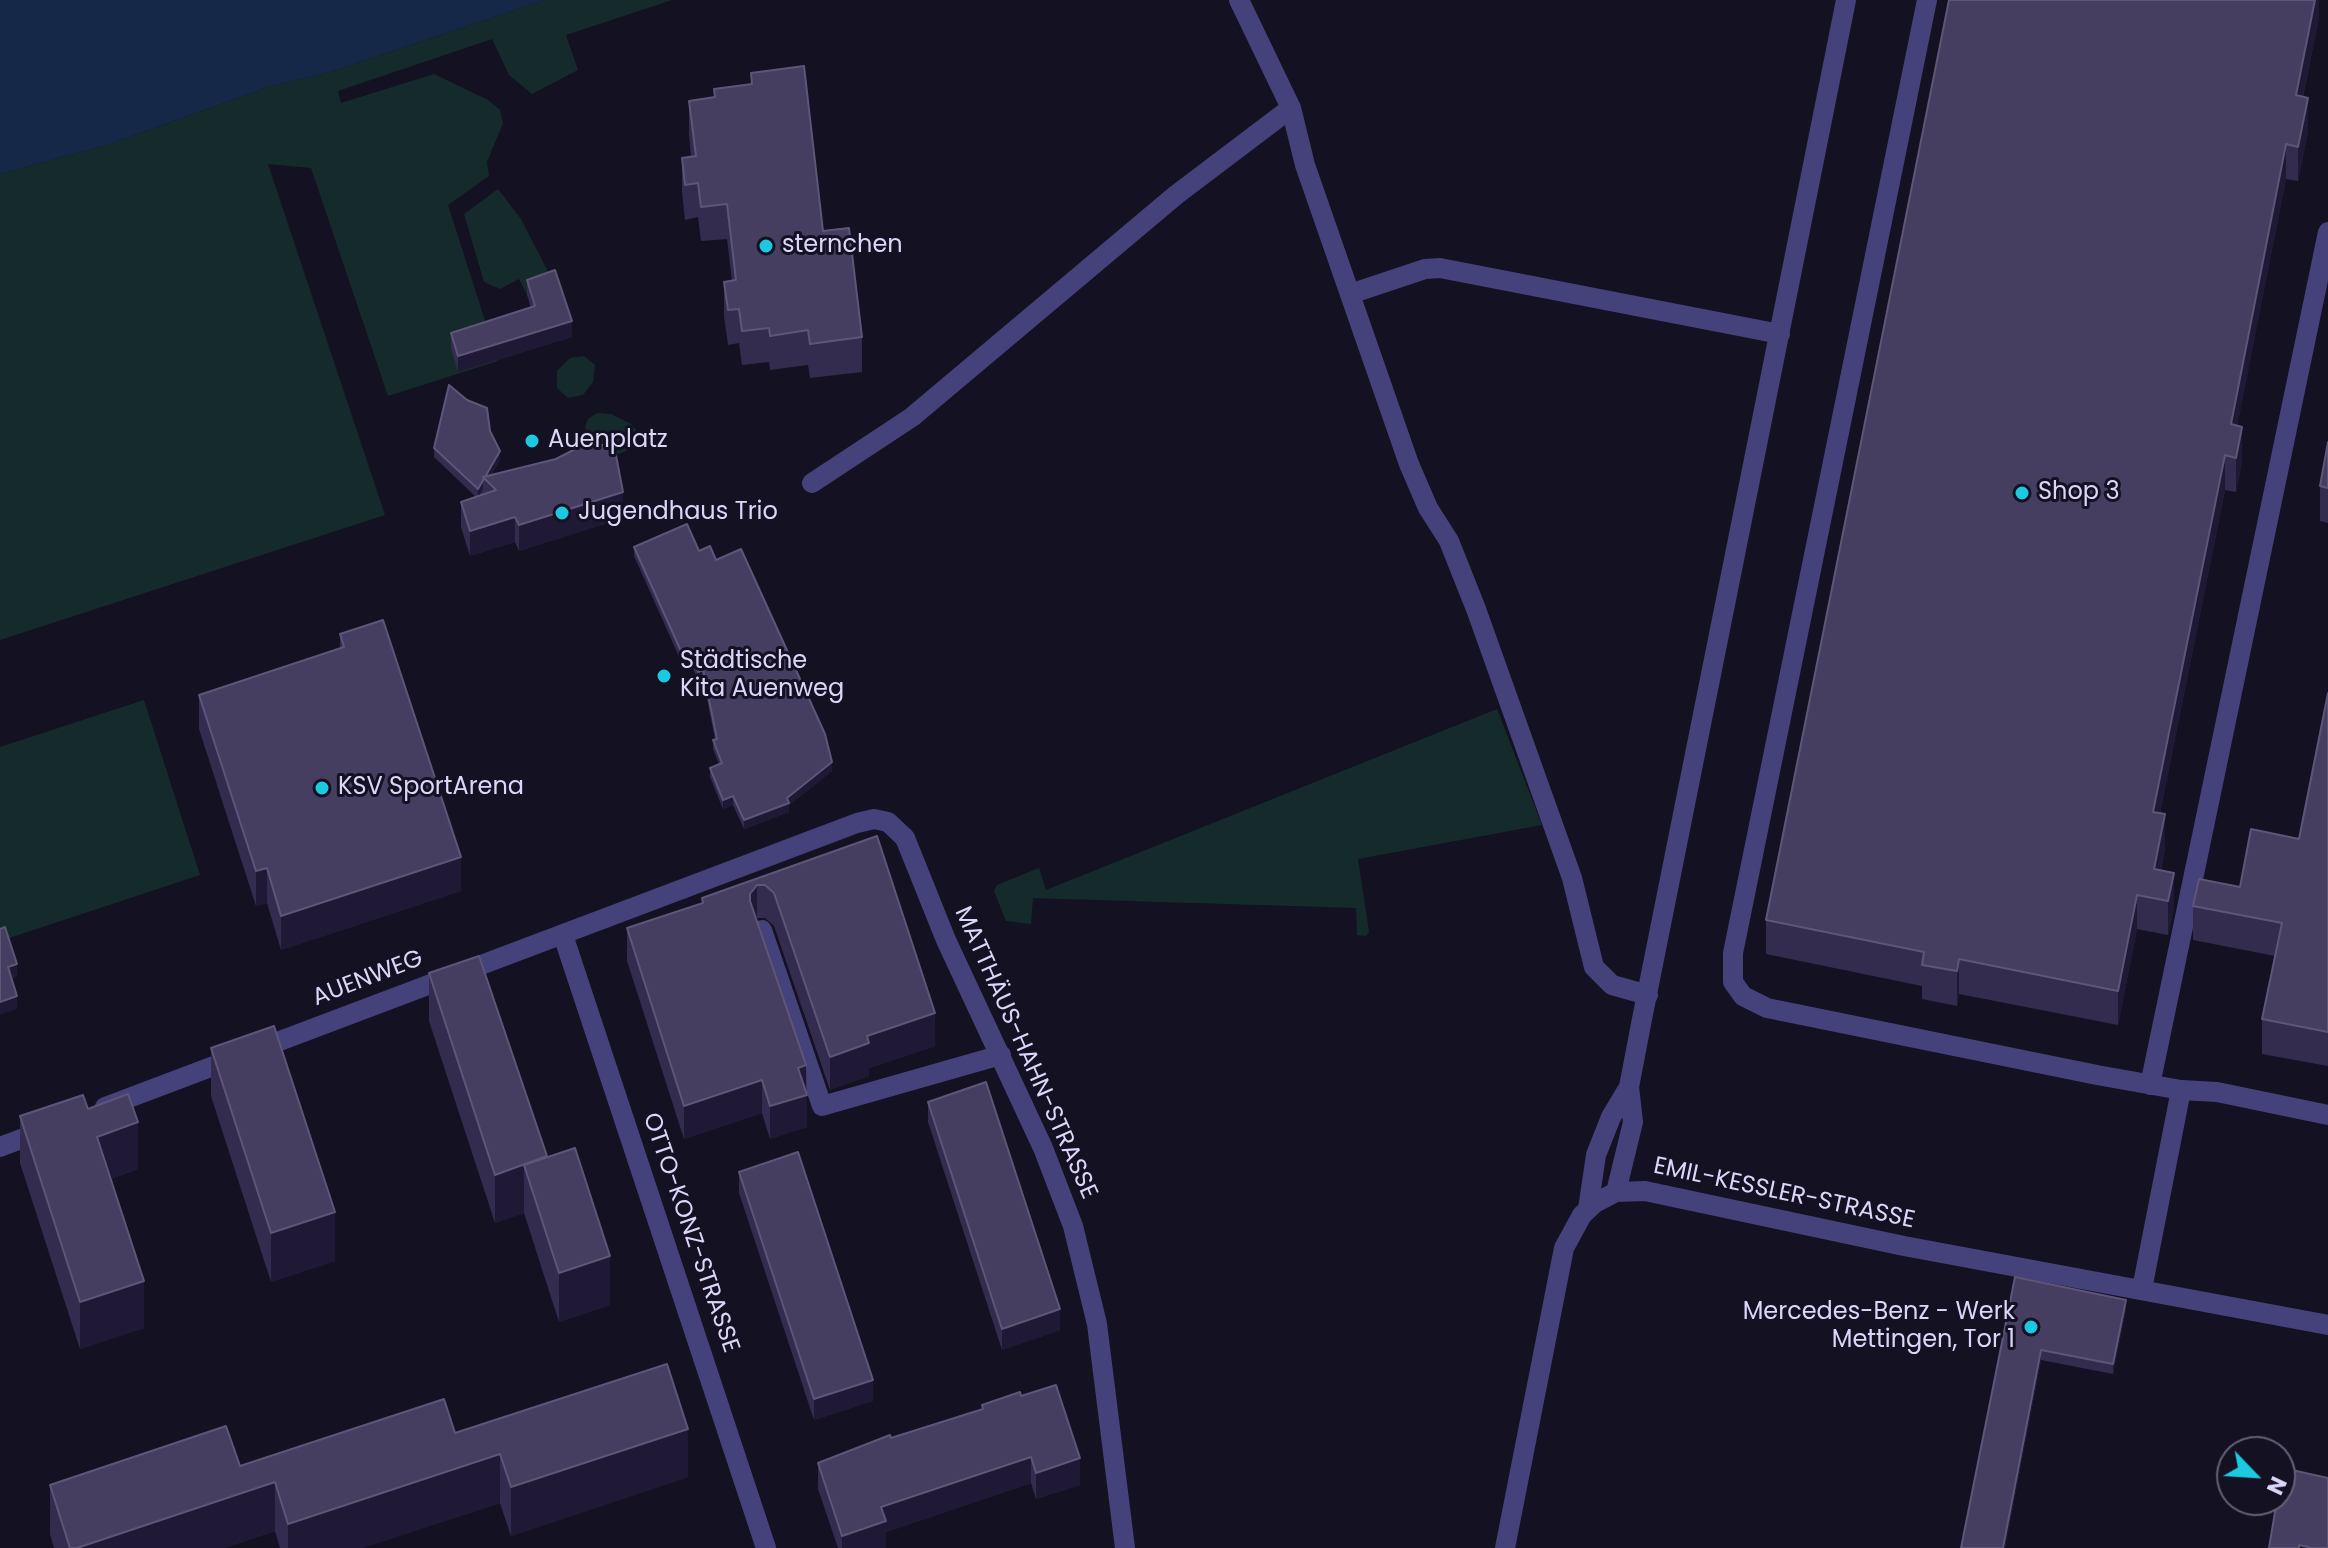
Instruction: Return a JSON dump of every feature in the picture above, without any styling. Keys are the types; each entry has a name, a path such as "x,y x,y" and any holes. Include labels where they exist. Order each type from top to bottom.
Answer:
{"street":[{"path":"1239,0 1291,108 1305,165 1409,464 1428,508 1449,541 1521,731 1572,878 1594,967 1607,982 1648,995"},
{"path":"1505,1548 1564,1248 1576,1221 1588,1209 1616,1192 1633,1122 1629,1087 1846,0"},
{"path":"1927,0 1733,953 1733,982 1743,996 1767,1008 2150,1085 2217,1092 2328,1115"},
{"path":"812,483 912,417 1176,195 1291,108"},
{"path":"2150,1085 2328,232"},
{"path":"1350,294 1425,269 1440,268 1780,334"},
{"name":"AUENWEG","path":"0,1147 857,823 874,819 892,824"},
{"name":"MATTHÄUS-HAHN-STRASSE","path":"892,824 905,838 946,940 1053,1172 1082,1256 1102,1358 1125,1548"},
{"path":"762,930 822,1106 1001,1055"},
{"name":"OTTO-KONZ-STRASSE","path":"563,935 766,1548"},
{"path":"1588,1209 1596,1155 1611,1117 1629,1087"},
{"path":"2142,1289 2181,1090"},
{"name":"EMIL-KESSLER-STRASSE","path":"1616,1192 1645,1191 1904,1246 2328,1325"}],"green space":[{"path":"545,0 672,0 566,35 578,70 532,94 509,75 492,39 338,91 341,103 434,74 488,100 500,110 503,123 487,162 489,176 448,205 498,361 388,396 311,168 268,164 385,515 0,640 0,174 107,145 271,86 330,72"},
{"path":"498,189 521,219 555,285 527,295 519,279 500,289 484,282 464,214"},
{"path":"584,356 595,365 593,382 583,395 568,398 557,388 557,371 570,358"},
{"path":"597,413 611,414 631,424 637,431 635,447 619,454 592,444 585,427 588,419"},
{"path":"144,700 200,875 0,941 0,747"},
{"path":"1497,709 1542,825 1358,859 1369,932 1366,936 1357,935 1356,908 1033,898 1031,924 1006,921 994,891 997,885 1039,868 1046,890"}],"water":[{"path":"0,0 545,0 330,72 271,86 107,145 0,174"}],"building":[{"path":"1949,0 2315,0 2296,95 2308,98 2298,147 2286,144 2231,424 2242,427 2236,458 2225,455 2153,812 2165,814 2154,869 2174,873 2168,901 2137,895 2118,991 1959,959 1957,971 1922,965 1924,952 1766,920"},
{"name":"sternchen","path":"804,66 823,231 849,228 862,337 810,344 808,330 770,336 769,328 742,331 739,309 728,310 724,282 736,280 727,204 701,207 698,183 685,185 682,158 696,156 689,101 715,97 714,89 752,84 751,73"},
{"path":"555,270 572,321 458,356 451,333 535,306 527,280"},
{"path":"449,385 467,400 487,408 490,431 500,451 478,489 434,448"},
{"path":"2328,442 2328,488 2320,486"},
{"path":"583,445 614,445 623,492 519,525 515,517 470,531 461,502 496,490 483,477 556,459"},
{"name":"Städtische Kita Auenweg","path":"687,524 699,551 710,546 716,560 741,549 825,734 832,762 787,798 789,803 744,820 733,796 723,800 710,768 722,763 713,740 717,739 703,670 698,672 692,657 685,660 634,547"},
{"name":"KSV SportArena","path":"383,620 461,857 281,916 267,868 256,871 199,695 344,647 340,634"},
{"path":"2328,693 2328,1032 2262,1019 2282,923 2193,906 2199,879 2240,887 2251,829 2299,839"},
{"path":"877,836 935,1013 867,1036 869,1043 830,1057 774,893 765,885 757,885 750,894 750,901 806,1065 798,1068 807,1095 770,1106 762,1080 684,1106 627,928 703,903 702,898"},
{"path":"5,927 17,964 8,967 17,996 0,1002 0,929"},
{"path":"479,956 547,1156 495,1175 429,973"},
{"path":"274,1026 335,1212 271,1233 211,1048"},
{"path":"986,1082 1060,1309 1002,1329 928,1102"},
{"path":"128,1094 138,1122 97,1137 144,1281 80,1302 20,1116 83,1095 88,1109"},
{"path":"575,1148 610,1256 559,1273 524,1165"},
{"path":"798,1152 873,1380 814,1399 739,1172"},
{"path":"2015,1277 2126,1300 2113,1364 2041,1350 2003,1548 1961,1548"},
{"path":"667,1364 688,1429 511,1487 500,1454 288,1524 275,1482 70,1548 50,1485 226,1426 240,1466 444,1399 455,1433"},
{"path":"1056,1385 1080,1458 1036,1473 1031,1457 881,1507 886,1521 842,1536 818,1463 890,1435 891,1438 983,1409 982,1405 1020,1392 1021,1396"},
{"path":"2296,1471 2328,1478 2328,1548 2299,1545 2299,1548 2269,1548 2274,1516 2296,1516"}],"place":[{"name":"sternchen","path":"766,246"},
{"name":"Auenplatz","path":"532,441"},
{"name":"Shop 3","path":"2022,493"},
{"name":"Jugendhaus Trio","path":"562,513"},
{"name":"Städtische Kita Auenweg","path":"664,676"},
{"name":"KSV SportArena","path":"322,788"},
{"name":"Mercedes-Benz - Werk Mettingen, Tor 1","path":"2031,1327"}]}
